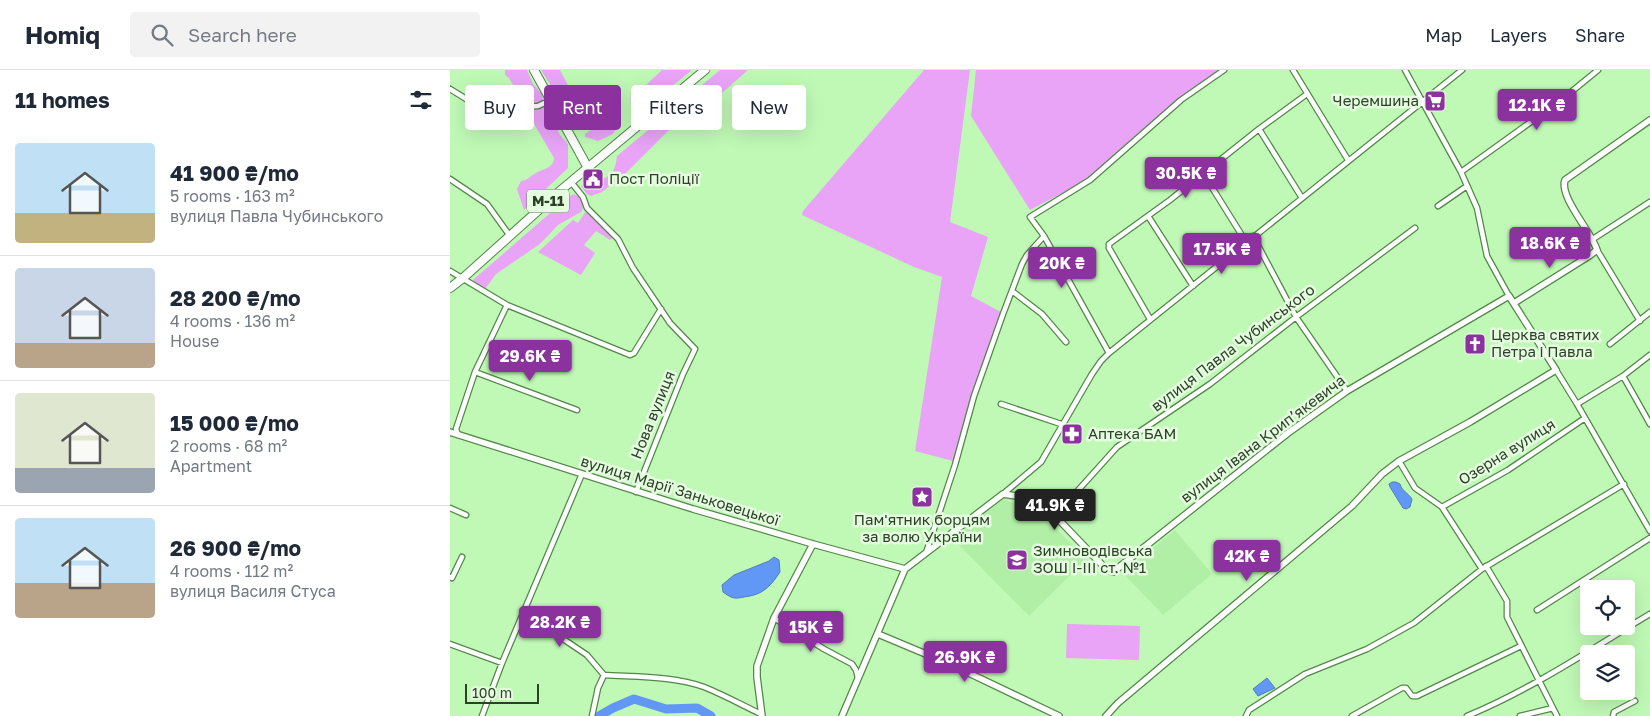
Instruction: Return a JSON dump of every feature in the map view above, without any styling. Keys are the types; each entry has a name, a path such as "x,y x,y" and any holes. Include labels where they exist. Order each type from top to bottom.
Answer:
{"main road":[{"path":"534,70 544,88"},
{"name":"М-11","path":"450,288 571,182 705,70"},
{"path":"567,130 588,168"},
{"name":"М-11","path":"450,296 463,278"}],"street":[{"path":"1109,353 1044,236 1030,217 1090,180 1181,100 1224,70"},
{"path":"1294,70 1348,160"},
{"path":"1404,70 1460,172 1477,208 1487,256 1509,296 1578,404 1650,532"},
{"path":"842,716 905,569 1003,494 1041,462 1101,361 1150,319 1462,70"},
{"path":"1460,172 1560,101 1598,70"},
{"path":"450,88 484,110 538,106 544,103"},
{"path":"1150,319 1108,246 1112,241 1148,216 1307,94"},
{"path":"1640,321 1597,250 1593,239 1571,203 1564,186 1565,180 1650,120"},
{"path":"1259,129 1302,198"},
{"path":"1203,172 1246,242"},
{"path":"450,179 487,204 510,236"},
{"path":"450,271 507,305 630,355 634,353 661,309 633,268 618,239 587,208 583,197 571,182"},
{"path":"1438,206 1467,186"},
{"path":"1593,239 1650,203"},
{"path":"1148,216 1193,286"},
{"path":"499,231 504,226"},
{"name":"вулиця Павла Чубинського","path":"1054,517 1117,447 1210,384 1416,228"},
{"path":"926,553 955,464 974,396 1022,264 1027,255 1044,236"},
{"path":"1253,236 1296,317 1347,391"},
{"path":"1514,303 1569,270 1597,250"},
{"path":"1012,291 1042,314 1066,342"},
{"name":"вулиця Івана Крипʼякевича","path":"1054,517 1106,569 1112,572 1251,462 1347,391 1509,296"},
{"path":"458,436 456,429 475,372 507,305"},
{"name":"Нова вулиця","path":"636,492 695,349 670,323 661,309"},
{"path":"1610,344 1650,312"},
{"path":"1578,404 1623,376 1650,355"},
{"path":"1106,716 1352,506 1382,474 1399,462 1556,370"},
{"path":"475,372 577,410"},
{"path":"1623,376 1650,424"},
{"path":"1001,404 1064,425"},
{"name":"Озерна вулиця","path":"1442,507 1508,470 1585,418"},
{"name":"вулиця Марії Заньковецької","path":"450,432 636,492 905,569"},
{"path":"1399,462 1415,488 1442,507 1507,601 1507,617 1557,716"},
{"path":"482,716 523,612 582,474"},
{"path":"1246,716 1249,710 1305,674 1367,649 1414,623 1484,568 1624,484"},
{"path":"1003,494 1016,496 1054,517"},
{"path":"450,508 466,515"},
{"path":"1537,610 1650,538"},
{"path":"761,715 757,666 774,618 813,544"},
{"path":"450,578 452,578 462,557"},
{"path":"523,612 586,655 604,676 649,677 704,687 761,715"},
{"path":"1467,716 1497,704 1539,682 1650,614"},
{"path":"774,618 852,664 858,678"},
{"path":"878,634 952,665 1059,716"},
{"path":"450,644 502,663"},
{"path":"1352,716 1402,688 1406,688 1412,696 1417,696 1521,646"},
{"path":"592,716 598,688 604,676"},
{"path":"1613,716 1614,712 1635,701"},
{"path":"1520,716 1553,708"}],"shaded area":[{"path":"505,70 527,70 534,85 513,85 505,75"},
{"path":"541,70 560,70 568,85 551,85"},
{"path":"662,70 692,70 674,85 646,85"},
{"path":"720,70 748,70 722,93 722,85 702,85"},
{"path":"924,70 970,70 950,222 988,237 971,296 1001,312 953,461 915,451 942,277 914,267 802,215 803,211"},
{"path":"976,70 1222,70 1089,179 1030,210 971,116"},
{"path":"534,85 542,94 544,130 558,130 568,144 568,168 524,210 517,189 521,181 550,166 554,158 534,124"},
{"path":"591,130 615,130 613,134 598,141 585,137 585,134"},
{"path":"648,130 670,130 624,175 602,192 591,196 587,194 581,186 610,175 617,156"},
{"path":"574,194 581,197 583,208 581,212 558,225 540,244 496,274 485,289 480,290 473,280 564,201 567,204 569,203 570,196"},
{"path":"586,211 613,236 610,240 596,231 584,245 595,253 581,275 538,252 573,220 578,223"},
{"path":"1004,499 1046,519 1087,559 1029,616 952,538"},
{"path":"1175,530 1212,574 1163,615 1123,573"},
{"path":"1067,624 1140,626 1139,660 1066,658"}],"water":[{"path":"1392,482 1400,484 1412,499 1410,507 1403,508 1390,487 1389,484"},
{"path":"774,557 779,560 780,572 764,590 755,595 736,598 730,597 723,592 722,585 734,575 769,561"},
{"path":"1267,678 1275,688 1258,696 1253,689"}],"waterway":[{"path":"599,716 634,699 666,709 697,708 711,716"}],"place":[{"name":"Черемшина","path":"1435,101"},
{"name":"Пост Поліції","path":"593,179"},
{"name":"Церква святих Петра і Павла","path":"1475,344"},
{"name":"Аптека БАМ","path":"1072,434"},
{"name":"Пам'ятник борцям за волю України","path":"922,497"},
{"name":"Зимноводівська ЗОШ І-ІІІ ст. №1","path":"1017,560"}]}
